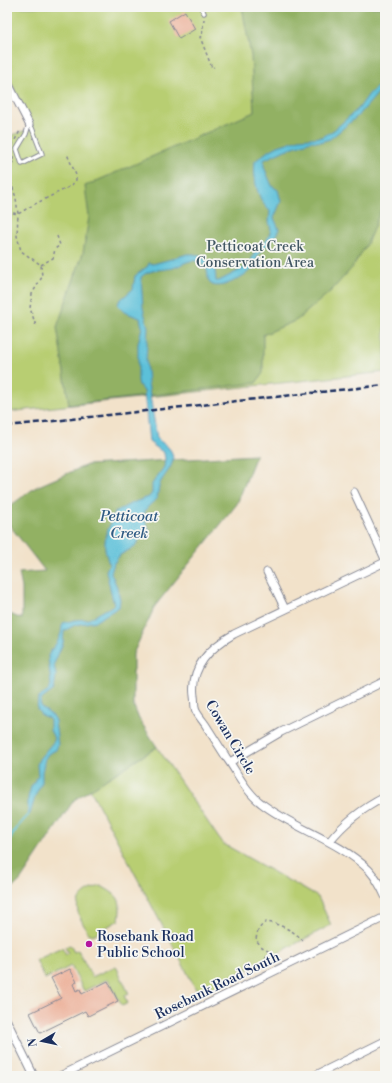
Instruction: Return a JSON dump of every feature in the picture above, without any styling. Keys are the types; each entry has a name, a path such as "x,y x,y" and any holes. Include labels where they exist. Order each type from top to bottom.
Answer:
{"street":[{"path":"7,82 29,124"},
{"path":"354,492 385,560"},
{"name":"Cowan Circle","path":"385,560 221,641 208,652 195,674 194,692 196,710 245,786 259,802 276,814 345,852 370,871 378,882 385,896"},
{"path":"266,572 286,609"},
{"path":"230,762 281,732 385,681"},
{"path":"328,842 350,819 376,801 385,797"},
{"name":"Rosebank Road South","path":"60,1076 385,917"},
{"path":"7,1021 34,1076"},
{"path":"314,1076 385,1041"}],"lane":[{"path":"201,7 204,13"},
{"path":"29,124 42,154 22,164 17,149 26,134 29,124"}],"path":[{"path":"204,13 202,36 200,37 212,68 214,67"},
{"path":"20,131 12,144 10,153 14,162 8,164 7,170 16,198 18,214 17,236 21,251 41,265"},
{"path":"7,212 18,214 32,205 71,186 76,180 76,175 67,154"},
{"path":"41,265 53,258 55,249 60,246 56,236"},
{"path":"36,326 30,308 32,294 42,277 41,265"},
{"path":"263,962 268,950 256,940 260,927 266,922 273,922 295,934 304,942"}],"green space":[{"name":"Petticoat Creek Conservation Area","path":"7,7 385,7 385,372 7,412 7,137 32,128 7,73"},
{"name":"Petticoat Creek Conservation Area","path":"242,7 385,7 385,199 366,246 351,269 331,291 297,320 263,335 263,373 256,383 69,405 57,327 83,253 89,217 85,186 254,112 251,56"},
{"path":"256,455 237,504 155,606 133,654 133,704 139,719 157,747 74,800 20,881 7,893 7,613 22,619 22,588 19,573 45,571 7,522 7,508 36,487 87,465"},
{"path":"157,747 222,843 318,897 331,925 199,995 90,789"},
{"path":"101,886 112,892 118,898 120,907 119,920 93,935 88,933 77,907 80,898 84,894"},
{"path":"70,945 74,952 78,950 92,977 116,966 129,994 124,996 128,1003 122,1006 108,979 84,991 71,966 45,979 36,960 62,948 66,955 68,953 65,947"}],"water":[{"name":"Petticoat Creek","path":"385,80 385,85 359,115 330,139 320,142 311,141 285,150 264,160 264,167 272,186 278,190 281,201 274,218 279,229 259,254 252,269 238,279 220,286 215,286 209,282 208,273 205,266 196,261 187,262 173,268 148,272 141,277 143,308 148,327 146,360 148,383 157,438 170,449 173,456 173,461 159,486 157,499 146,509 144,515 149,530 148,532 134,547 120,555 114,563 111,573 117,587 120,600 119,607 96,621 75,625 64,631 63,643 54,664 56,675 54,690 42,699 40,703 42,708 53,716 58,745 56,750 48,754 45,759 42,772 42,782 36,794 30,814 28,815 28,798 31,787 38,775 37,765 39,759 54,741 50,730 50,720 41,715 37,709 38,699 49,690 51,685 48,656 59,639 63,623 89,619 114,605 106,571 109,564 105,548 107,531 115,512 132,503 149,497 152,493 152,484 164,467 164,453 149,442 144,391 139,385 138,381 138,344 142,327 140,318 124,312 118,305 119,301 133,289 135,276 148,266 149,263 153,264 187,254 194,254 202,257 212,265 215,271 216,281 219,281 244,268 251,261 256,249 267,240 271,230 269,222 270,211 259,195 255,181 255,161 278,146 299,139 322,137 334,130 359,108 369,94"}],"building":[{"path":"185,11 195,29 179,39 169,21"},
{"path":"70,969 77,982 73,984 76,991 80,989 82,994 108,981 118,1001 88,1016 85,1011 40,1033 30,1013 61,998 51,978"}],"waterway":[{"name":"Petticoat Creek","path":"7,843 18,826 28,815"}],"railway":[{"path":"7,426 385,385"}],"place":[{"name":"Rosebank Road Public School","path":"89,944"}]}
